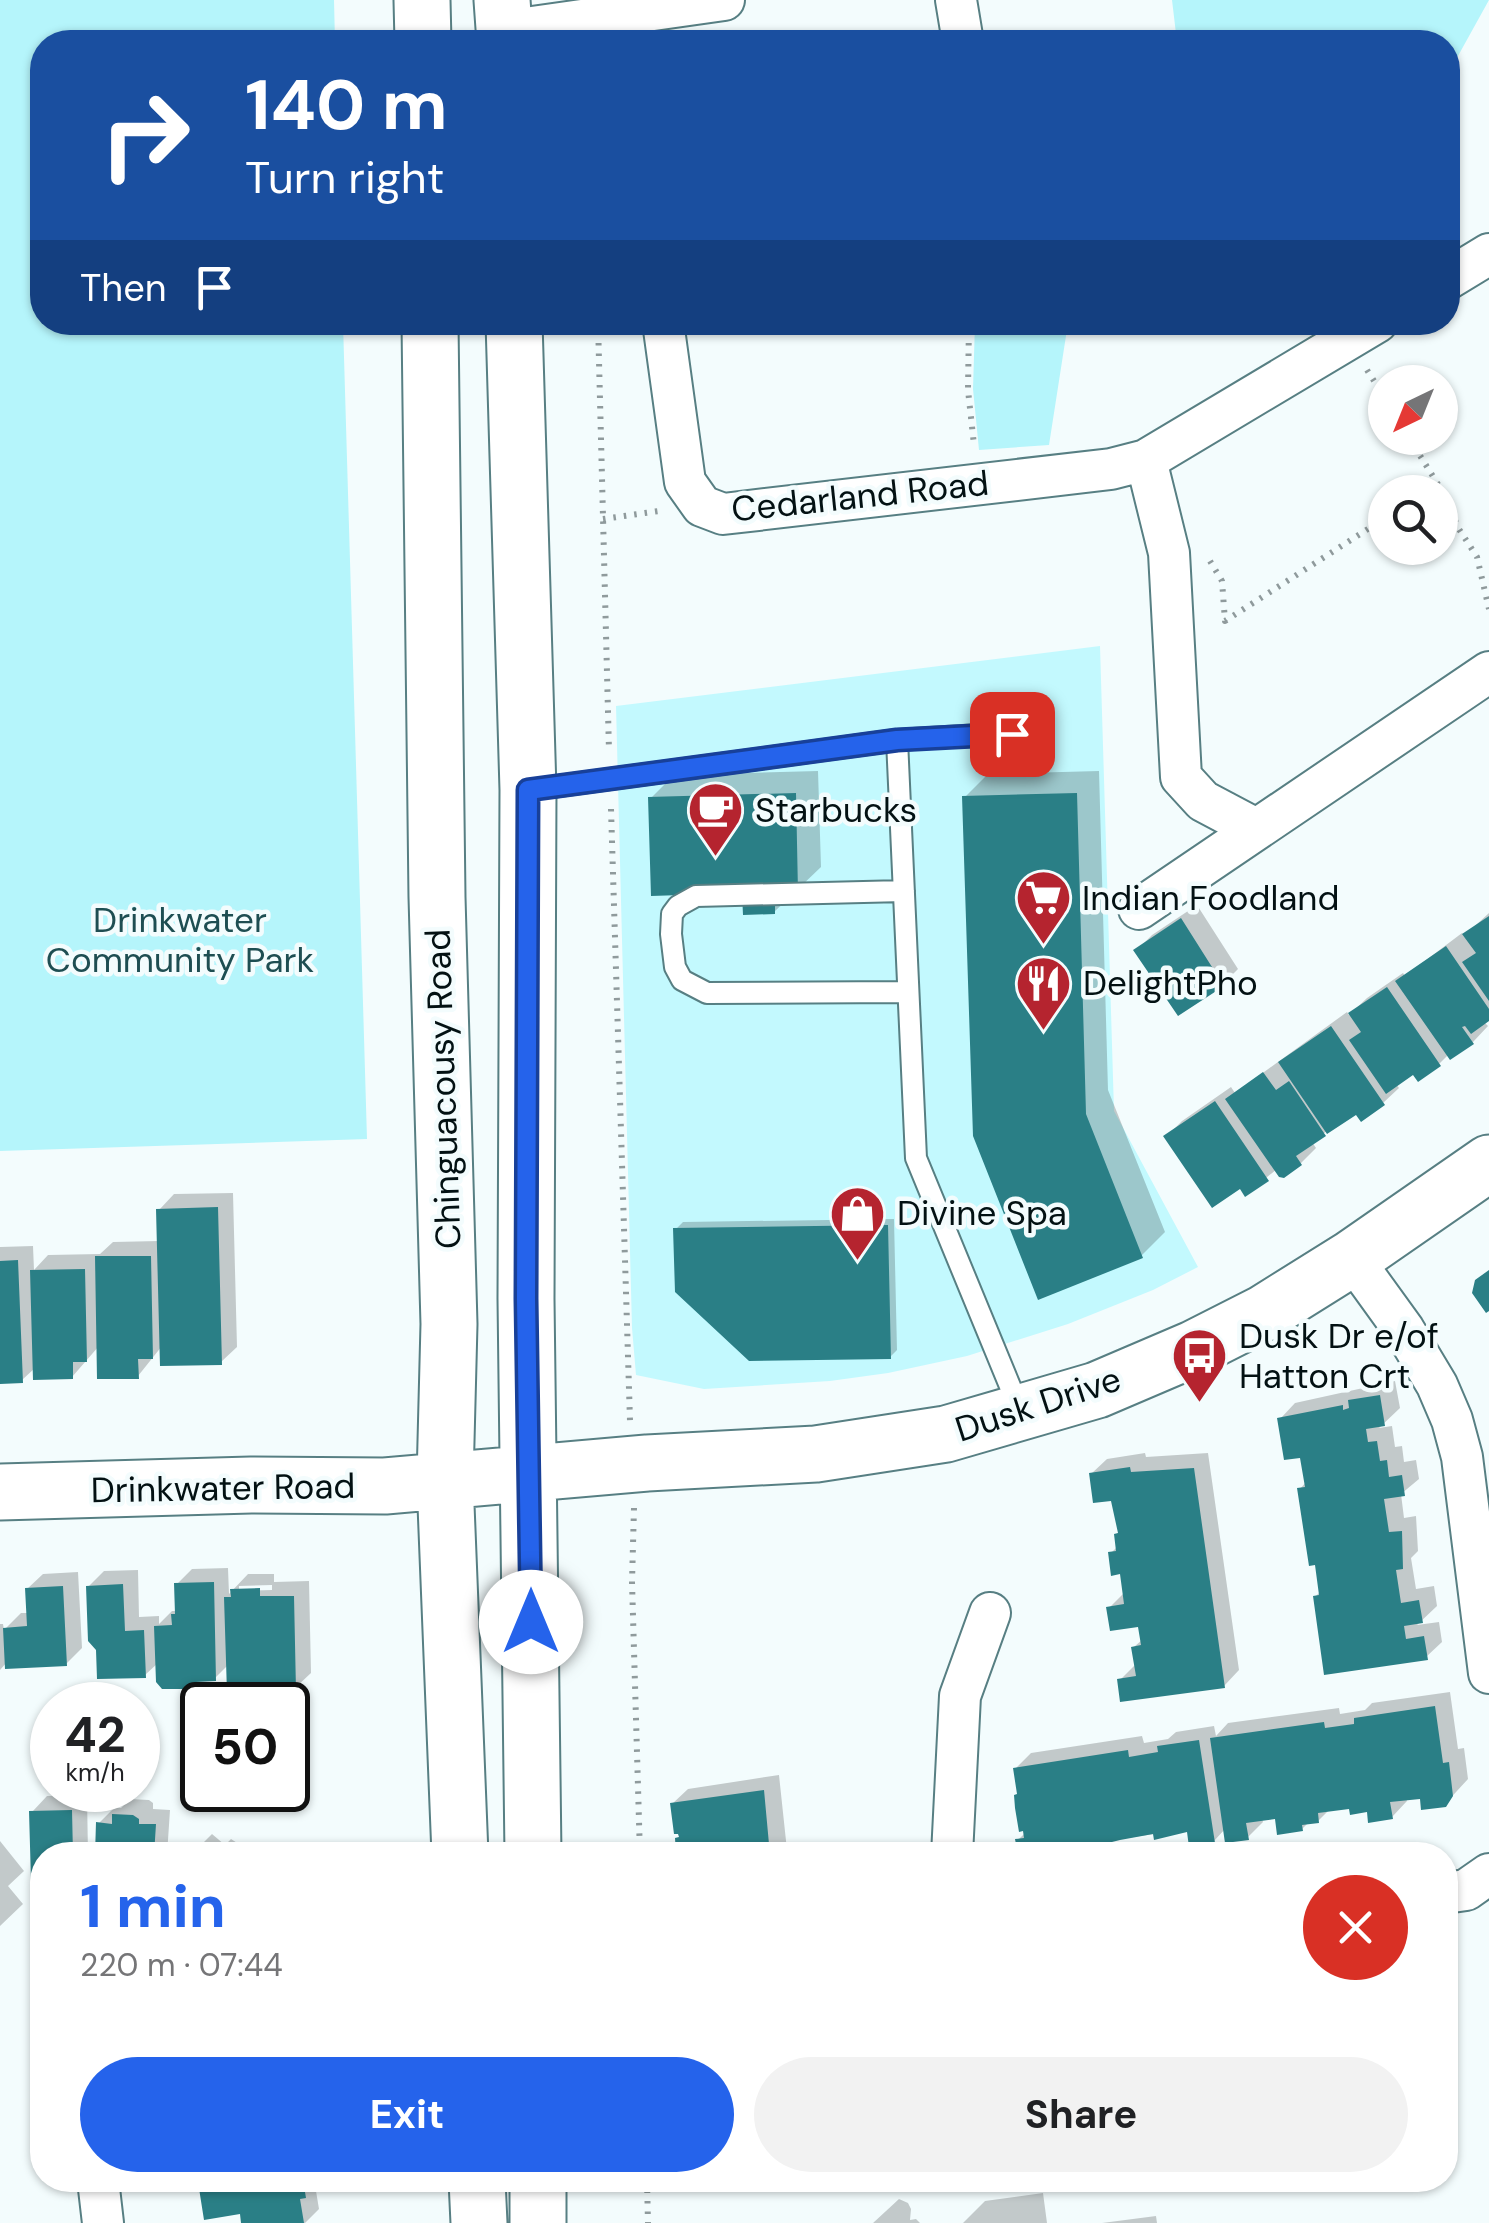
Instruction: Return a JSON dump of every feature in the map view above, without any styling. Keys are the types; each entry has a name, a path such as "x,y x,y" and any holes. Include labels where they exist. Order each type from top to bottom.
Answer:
{"main road":[{"path":"422,0 423,30"},
{"name":"Chinguacousy Road","path":"430,335 437,898 450,1324 446,1480 460,1842"},
{"path":"514,335 528,790 526,1299 533,1842"},
{"name":"Dusk Drive","path":"446,1480 816,1454 946,1434 1022,1414 1097,1390 1194,1349 1264,1313 1352,1258 1489,1162"},
{"name":"Drinkwater Road","path":"0,1492 250,1485 385,1486 446,1480"},
{"path":"478,2192 479,2223"},
{"path":"538,2192 538,2223"}],"street":[{"path":"504,24 648,27 724,0"},
{"path":"956,0 961,30"},
{"path":"1460,272 1489,254"},
{"name":"Cedarland Road","path":"665,335 685,482 702,506 723,514 1110,469 1146,460 1355,335"},
{"path":"1146,460 1170,553 1181,777 1203,801 1254,828"},
{"path":"1139,909 1254,828 1487,677"},
{"path":"1352,1258 1404,1330 1437,1385 1452,1420 1462,1456 1489,1673"},
{"path":"953,1842 960,1696 990,1613"},
{"path":"1458,1891 1489,1874"},
{"path":"99,2192 103,2223"}],"lane":[{"path":"528,790 897,740 1012,734"},
{"path":"897,740 916,1158 1022,1414"},
{"path":"904,891 696,896 678,906 670,924 675,966 682,980 707,993 908,992"}],"path":[{"path":"598,335 629,1396"},
{"path":"969,335 968,390 976,461"},
{"path":"1458,528 1477,558 1489,609"},
{"path":"1205,556 1222,580 1225,621 1368,529"},
{"path":"634,1525 632,1582 640,1842"},
{"path":"647,2192 648,2223"}],"shaded area":[{"path":"1100,646 1114,1111 1198,1267 1068,1324 967,1356 888,1373 704,1389 636,1375 616,706"}],"green space":[{"name":"Drinkwater Community Park","path":"0,0 334,0 335,30 30,30 30,335 343,335 367,1139 0,1151"},
{"path":"1172,0 1489,0 1460,52 1460,30 1176,30"},
{"path":"975,335 1066,335 1049,445 979,450 973,389"}],"building":[{"path":"796,793 798,893 775,893 775,914 743,915 742,893 651,896 648,797"},
{"path":"1077,793 1086,1114 1143,1258 1038,1300 973,1136 962,796"},
{"path":"1489,916 1489,1001 1462,962 1476,953 1462,934"},
{"path":"1181,918 1224,986 1178,1016 1133,950"},
{"path":"1446,946 1489,1009 1489,1021 1471,1034 1462,1027 1474,1044 1450,1060 1395,981"},
{"path":"1387,987 1441,1066 1418,1082 1413,1075 1386,1094 1349,1040 1361,1032 1348,1013"},
{"path":"1331,1026 1385,1105 1361,1122 1356,1115 1327,1134 1278,1062"},
{"path":"1263,1072 1276,1090 1289,1081 1326,1136 1296,1156 1302,1165 1284,1178 1279,1177 1225,1099"},
{"path":"1215,1101 1269,1181 1245,1197 1240,1189 1212,1208 1163,1136"},
{"path":"218,1207 222,1365 160,1366 156,1209"},
{"path":"888,1225 891,1359 749,1361 675,1292 673,1228"},
{"path":"95,1256 151,1256 153,1359 138,1359 139,1379 97,1379"},
{"path":"18,1260 23,1383 0,1384 0,1261"},
{"path":"85,1269 87,1362 73,1362 73,1379 33,1380 30,1270"},
{"path":"1489,1270 1486,1313 1472,1293 1475,1280"},
{"path":"1380,1395 1385,1426 1366,1429 1368,1442 1377,1441 1380,1461 1387,1460 1389,1477 1402,1475 1405,1496 1384,1499 1389,1532 1402,1531 1403,1569 1396,1570 1401,1603 1419,1600 1423,1623 1404,1626 1406,1639 1424,1636 1428,1660 1324,1675 1313,1596 1319,1595 1315,1565 1309,1566 1297,1488 1305,1487 1300,1458 1284,1460 1277,1418 1343,1405 1343,1410 1349,1408 1348,1400"},
{"path":"1130,1467 1131,1472 1194,1468 1225,1688 1120,1702 1117,1679 1136,1676 1131,1647 1141,1645 1138,1627 1110,1631 1106,1607 1124,1604 1120,1574 1111,1576 1108,1552 1116,1551 1114,1534 1118,1533 1111,1501 1093,1503 1089,1473"},
{"path":"214,1582 216,1681 180,1682 180,1689 162,1689 160,1682 156,1682 154,1626 172,1625 174,1583"},
{"path":"123,1584 125,1631 144,1630 146,1678 97,1679 96,1650 88,1641 86,1586"},
{"path":"63,1586 67,1666 5,1669 3,1628 27,1626 25,1588"},
{"path":"260,1588 260,1596 294,1596 296,1682 227,1682 224,1597 231,1597 230,1589"},
{"path":"1435,1706 1443,1763 1449,1762 1453,1796 1446,1807 1421,1810 1420,1799 1390,1802 1393,1819 1368,1823 1367,1812 1350,1815 1349,1809 1318,1813 1319,1823 1302,1825 1303,1831 1277,1835 1275,1819 1246,1823 1249,1840 1225,1842 1210,1738 1324,1722 1325,1728 1354,1724 1354,1718"},
{"path":"1199,1740 1215,1842 1188,1842 1187,1832 1154,1840 1153,1834 1114,1842 1016,1842 1024,1838 1023,1831 1019,1832 1015,1808 1013,1768 1128,1750 1129,1757 1158,1752 1157,1746"},
{"path":"764,1790 769,1842 675,1842 679,1837 674,1834 670,1803"},
{"path":"29,1811 72,1812 73,1842 30,1842 30,1846"},
{"path":"112,1814 133,1815 139,1824 156,1824 155,1842 95,1842 96,1822 112,1824"},
{"path":"200,2192 305,2192 306,2198 300,2199 304,2223 241,2223 240,2214 204,2220"}],"place":[{"name":"Starbucks","path":"716,859"},
{"name":"Indian Foodland","path":"1043,947"},
{"name":"DelightPho","path":"1044,1032"},
{"name":"Divine Spa","path":"858,1262"},
{"name":"Dusk Dr e/of Hatton Crt","path":"1200,1405"}],"route":[{"path":"531,1622 526,1299 528,790 897,740 1012,734"}]}
